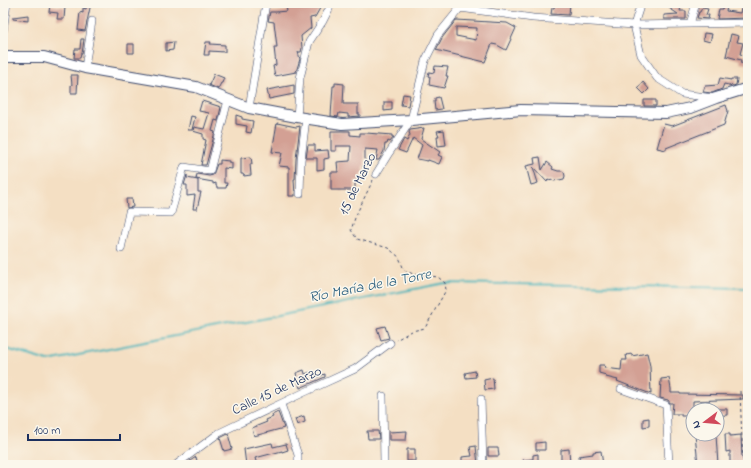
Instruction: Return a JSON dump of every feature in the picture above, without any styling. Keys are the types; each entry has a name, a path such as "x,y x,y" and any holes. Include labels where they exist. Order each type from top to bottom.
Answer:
{"main road":[{"path":"3,57 44,57 85,68 196,87 249,108 342,124 411,120 522,110 666,113 690,108 748,88"}],"street":[{"path":"3,32 7,3"},
{"path":"249,108 266,3"},
{"path":"300,194 302,118 300,78 310,42 323,21 329,9 330,3"},
{"path":"641,3 634,25 641,55 657,78 682,94 716,98"},
{"path":"690,24 696,3"},
{"path":"411,120 425,61 438,35 461,5 533,18 634,25 748,23"},
{"path":"85,68 92,21"},
{"path":"121,249 129,212 171,213 184,167 210,171 228,100"},
{"name":"15 de Marzo","path":"376,174 411,120"},
{"name":"Calle 15 de Marzo","path":"176,465 219,433 355,369 390,343"},
{"path":"621,389 666,405 669,465"},
{"path":"383,396 384,465"},
{"path":"481,399 483,465"},
{"path":"281,404 298,455 298,465"}],"path":[{"name":"15 de Marzo","path":"376,174 356,215 351,230 357,239 388,248 399,257 404,270 413,274 438,277 445,283 446,290 425,328 412,331 390,343"},
{"path":"740,391 743,465"}],"building":[{"path":"87,3 91,3 85,31 78,30 80,12 83,13 83,8 86,9"},
{"path":"285,3 315,3 315,6 323,3 315,17 310,18 311,28 301,36 302,48 301,52 298,52 300,59 296,72 275,76 273,66 276,65 274,47 277,47 274,22 268,21 270,12 287,11"},
{"path":"555,3 570,3 569,15 551,14"},
{"path":"673,3 682,3 680,11 686,11 686,19 664,19 664,15 678,14 669,8"},
{"path":"723,3 728,3 726,11 740,13 741,9 748,10 748,18 717,19 719,9 723,9"},
{"path":"50,5 65,7 64,19 57,19 58,13 49,12"},
{"path":"702,8 708,9 706,15 709,15 708,19 697,18"},
{"path":"28,15 28,21 13,19 13,17"},
{"path":"456,20 507,23 516,28 506,50 492,44 485,62 436,50 442,38","holes":["456,27 477,28 476,40 456,36"]},
{"path":"704,33 712,34 710,42 703,40"},
{"path":"731,34 739,36 737,42 743,43 740,54 748,56 748,64 740,63 741,60 726,56"},
{"path":"81,39 84,39 82,54 80,58 74,58 75,49 80,49"},
{"path":"174,42 173,50 166,51 166,43"},
{"path":"206,42 211,42 210,44 225,45 225,52 209,51 209,55 204,55"},
{"path":"128,44 134,44 134,53 128,53"},
{"path":"435,66 448,67 446,76 448,76 444,88 429,85 429,72 434,73"},
{"path":"214,74 224,78 218,89 209,85"},
{"path":"71,75 78,75 77,93 71,93"},
{"path":"720,78 731,80 737,79 736,85 733,86 724,84 722,89 712,93 703,92 705,86 718,85"},
{"path":"643,82 649,89 644,94 638,88"},
{"path":"335,83 344,84 343,104 358,104 358,114 360,114 360,116 348,117 348,114 339,113 338,117 331,116 333,86 335,86"},
{"path":"294,85 294,94 269,99 267,90"},
{"path":"403,94 410,95 408,106 401,105"},
{"path":"439,97 442,109 435,110 434,101 435,98"},
{"path":"644,100 656,100 656,106 644,106"},
{"path":"202,101 221,107 218,121 215,120 212,131 215,132 206,165 201,165 206,140 203,139 203,134 193,131 194,127 204,129 209,113 199,111"},
{"path":"384,102 392,102 392,110 384,111"},
{"path":"726,105 728,111 724,125 666,148 666,150 657,148 664,124 672,126"},
{"path":"236,115 242,117 242,119 253,121 251,133 246,132 247,126 236,124"},
{"path":"191,116 195,117 192,130 188,130"},
{"path":"277,123 296,127 300,126 294,179 295,196 289,196 289,167 279,166 282,153 272,152"},
{"path":"424,128 421,139 440,152 438,155 442,157 439,164 428,160 417,159 422,145 413,138 406,153 398,150 404,139 407,141 410,135 410,130"},
{"path":"444,130 446,145 438,146 437,136 439,136 437,131"},
{"path":"331,131 350,131 350,135 360,136 360,133 366,133 392,135 392,137 394,137 390,142 388,141 387,144 385,144 384,151 379,160 376,160 378,150 365,149 365,166 363,166 364,175 360,175 359,181 355,181 355,190 331,190 331,172 338,172 337,162 350,161 351,146 336,146 336,151 331,151"},
{"path":"308,145 315,145 315,151 328,150 329,158 324,159 324,169 317,170 317,158 306,158"},
{"path":"251,157 251,175 244,176 241,174 241,158"},
{"path":"540,157 542,170 547,162 553,167 552,169 564,172 564,179 554,181 548,179 547,182 533,167 538,183 531,185 526,166 535,164 534,158"},
{"path":"220,160 229,161 229,163 232,163 232,169 224,168 224,183 227,183 226,188 217,188 216,183 213,184 213,182 196,179 197,174 209,176 213,175 217,164 220,164"},
{"path":"187,175 187,178 198,180 198,192 201,192 197,209 193,209 195,195 187,196 187,185 184,185"},
{"path":"126,199 132,199 133,207 127,208"},
{"path":"385,326 389,338 381,340 377,328"},
{"path":"647,353 650,366 651,394 599,373 599,365 604,365 605,368 621,370 622,360 627,360 626,355 632,354 632,356"},
{"path":"304,370 305,374 314,371 316,377 325,374 325,377 300,388 296,373"},
{"path":"475,371 476,377 466,378 465,373"},
{"path":"493,378 494,389 485,390 484,380"},
{"path":"669,378 671,393 743,395 743,399 685,402 685,416 681,416 681,414 672,414 673,403 660,398 661,379"},
{"path":"725,409 727,409 727,415 725,415"},
{"path":"278,412 284,428 254,436 252,428 267,422 266,420 273,417 272,415"},
{"path":"304,416 305,422 297,425 295,419"},
{"path":"649,418 649,426 643,427 643,419"},
{"path":"367,431 378,431 379,439 368,439"},
{"path":"407,431 406,440 389,440 389,432"},
{"path":"228,434 232,449 224,451 220,438"},
{"path":"725,434 730,434 730,436 741,435 742,457 748,456 748,463 730,465 730,451 726,452"},
{"path":"545,442 545,450 536,450 536,443"},
{"path":"696,442 716,442 718,465 698,465"},
{"path":"272,443 273,447 286,444 288,450 255,458 257,465 246,465 244,449"},
{"path":"476,446 478,465 462,465 462,457 472,456 470,447"},
{"path":"488,448 498,448 499,456 488,456"},
{"path":"407,449 415,449 415,461 407,461"},
{"path":"569,449 570,465 561,465 561,450"},
{"path":"601,451 603,465 580,465 579,456"},
{"path":"538,454 538,464 523,465 523,460 533,459 533,455"},
{"path":"196,457 198,465 184,465"}],"waterway":[{"name":"Río María de la Torre","path":"3,348 48,361 445,283 748,288"}]}
